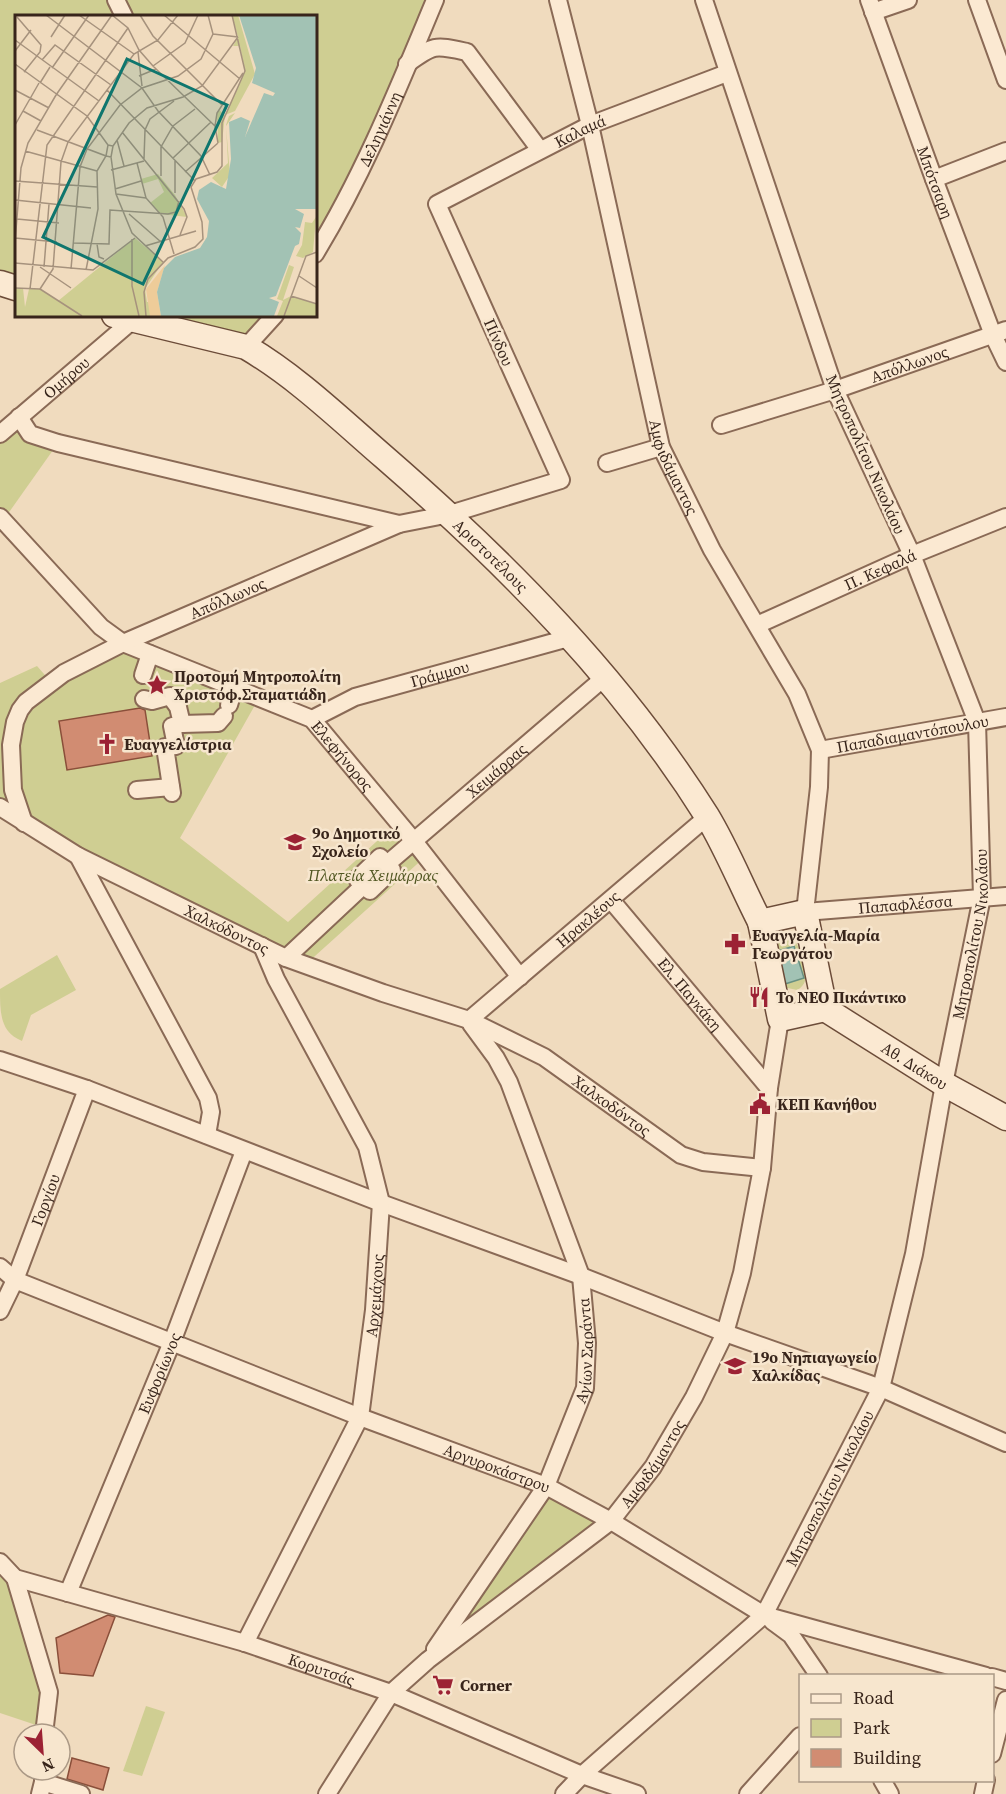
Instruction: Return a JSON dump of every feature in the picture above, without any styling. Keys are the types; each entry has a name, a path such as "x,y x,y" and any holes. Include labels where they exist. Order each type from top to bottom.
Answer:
{"street":[{"path":"116,0 124,15"},
{"name":"Δεληγιάννη","path":"316,252 335,222 376,138 435,0"},
{"name":"Αμφιδάμαντος","path":"558,0 590,125 662,447 712,550 797,694 820,750 819,787 805,912"},
{"name":"Μητροπολίτου Νικολάου","path":"564,1794 582,1775 764,1615 880,1388 914,1254 944,1084 982,897 978,722 912,555 835,390 704,0"},
{"path":"871,6 908,0"},
{"path":"977,0 1006,80"},
{"name":"Μπότσαρη","path":"871,6 933,179 1000,332 1006,362"},
{"path":"407,64 429,48 445,47 467,52 540,150"},
{"name":"Καλαμά","path":"437,204 590,125 727,73"},
{"path":"933,179 1006,151"},
{"name":"Πίνδου","path":"437,204 561,480"},
{"path":"0,283 15,288"},
{"name":"Αριστοτέλους","path":"123,318 246,347 291,376 450,514 572,638 652,739 707,818 760,922 780,1019"},
{"name":"Ομήρου","path":"0,434 123,318"},
{"path":"246,347 267,318"},
{"name":"Απόλλωνος","path":"722,425 835,390 1000,332"},
{"path":"19,417 30,434 58,443 399,524"},
{"path":"607,463 662,447"},
{"name":"Απόλλωνος","path":"24,823 13,790 11,745 15,722 20,711 35,694 64,673 123,643 399,524 450,514 561,480"},
{"name":"Ελεφήνορος","path":"0,517 101,627 123,643 312,719 413,840 520,977"},
{"name":"Π. Κεφαλά","path":"757,625 912,555 1006,517"},
{"name":"Γράμμου","path":"312,719 355,697 572,638"},
{"path":"143,675 150,654"},
{"name":"Χειμάρρας","path":"286,958 364,885 370,891 392,870 387,864 413,840 605,677"},
{"path":"137,790 172,790 165,747 176,746 172,726 218,723 227,711 234,688"},
{"path":"144,699 152,701 170,696 178,707 182,724"},
{"name":"Παπαδιαμαντόπουλου","path":"820,750 1006,717"},
{"name":"Χαλκόδοντος","path":"0,807 78,856 286,958 383,993 469,1020"},
{"name":"Ηρακλέους","path":"469,1020 707,818"},
{"path":"78,856 208,1098 211,1112 207,1136"},
{"name":"Παπαφλέσσα","path":"805,912 1006,896"},
{"name":"Ελ. Παγκάκη","path":"611,900 769,1088"},
{"path":"760,922 805,912 825,1009 780,1019"},
{"name":"Αρχεμάχους","path":"245,1643 360,1417 374,1310 381,1203 368,1147 276,979 262,946"},
{"name":"Αθ. Διάκου","path":"825,1009 944,1084 1006,1118"},
{"name":"Αμφιδάμαντος","path":"327,1794 391,1693 428,1660 611,1521 653,1467 694,1397 725,1333 742,1273 762,1168 769,1088 780,1019"},
{"name":"Χαλκοδόντος","path":"469,1020 544,1058 681,1155 703,1162 762,1168"},
{"name":"Αγίων Σαράντα","path":"428,1660 546,1486 585,1388 587,1343 581,1276 508,1082 496,1058 469,1020"},
{"path":"0,1060 87,1089 244,1151 581,1276 725,1333 880,1388 1006,1443"},
{"name":"Γοργίου","path":"0,1311 15,1280 87,1089"},
{"name":"Ευφορίωνος","path":"68,1593 172,1342 244,1151"},
{"name":"Αργυροκάστρου","path":"0,1267 15,1280 360,1417 546,1486 611,1521 764,1615 979,1674"},
{"path":"1,1563 15,1578 49,1692 45,1722"},
{"name":"Κορυτσάς","path":"15,1578 245,1643 391,1693 582,1775 637,1794"},
{"path":"764,1615 791,1635 818,1674"},
{"path":"994,1750 1006,1700"},
{"path":"748,1794 799,1738"},
{"path":"42,1782 81,1794"}],"green space":[{"path":"0,0 435,0 316,252 316,15 15,15 15,288 0,283"},
{"path":"118,316 274,316 246,347"},
{"path":"19,417 58,443 0,525 0,434"},
{"name":"Πλατεία Χειμάρρας","path":"123,643 259,698 180,838 288,922 398,822 426,856 305,965 0,807 0,683 37,666 51,682"},
{"path":"783,938 796,943 806,968 805,981 797,990 783,987 775,942"},
{"path":"57,955 76,990 31,1015 22,1041 5,1027 1,1014 0,989"},
{"path":"546,1486 611,1521 428,1660"},
{"path":"0,1562 49,1692 46,1722 27,1722 0,1713"},
{"path":"146,1706 165,1712 142,1776 123,1771"}],"shaded area":[{"path":"794,946 804,978 785,984 775,952"}],"building":[{"name":"Ευαγγελίστρια","path":"140,708 145,710 152,756 67,770 59,721"},
{"path":"108,1615 115,1617 93,1676 60,1673 56,1638"},
{"path":"72,1758 109,1768 103,1790 72,1781"}],"place":[{"name":"Προτομή Μητροπολίτη Χριστόφ.Σταματιάδη","path":"157,685"},
{"name":"Ευαγγελίστρια","path":"107,744"},
{"name":"9ο Δημοτικό Σχολείο","path":"295,842"},
{"name":"Ευαγγελία-Μαρία Γεωργάτου","path":"735,944"},
{"name":"Το ΝΕΟ Πικάντικο","path":"759,997"},
{"name":"ΚΕΠ Κανήθου","path":"760,1104"},
{"name":"19ο Νηπιαγωγείο Χαλκίδας","path":"735,1366"},
{"name":"Corner","path":"443,1685"}]}
